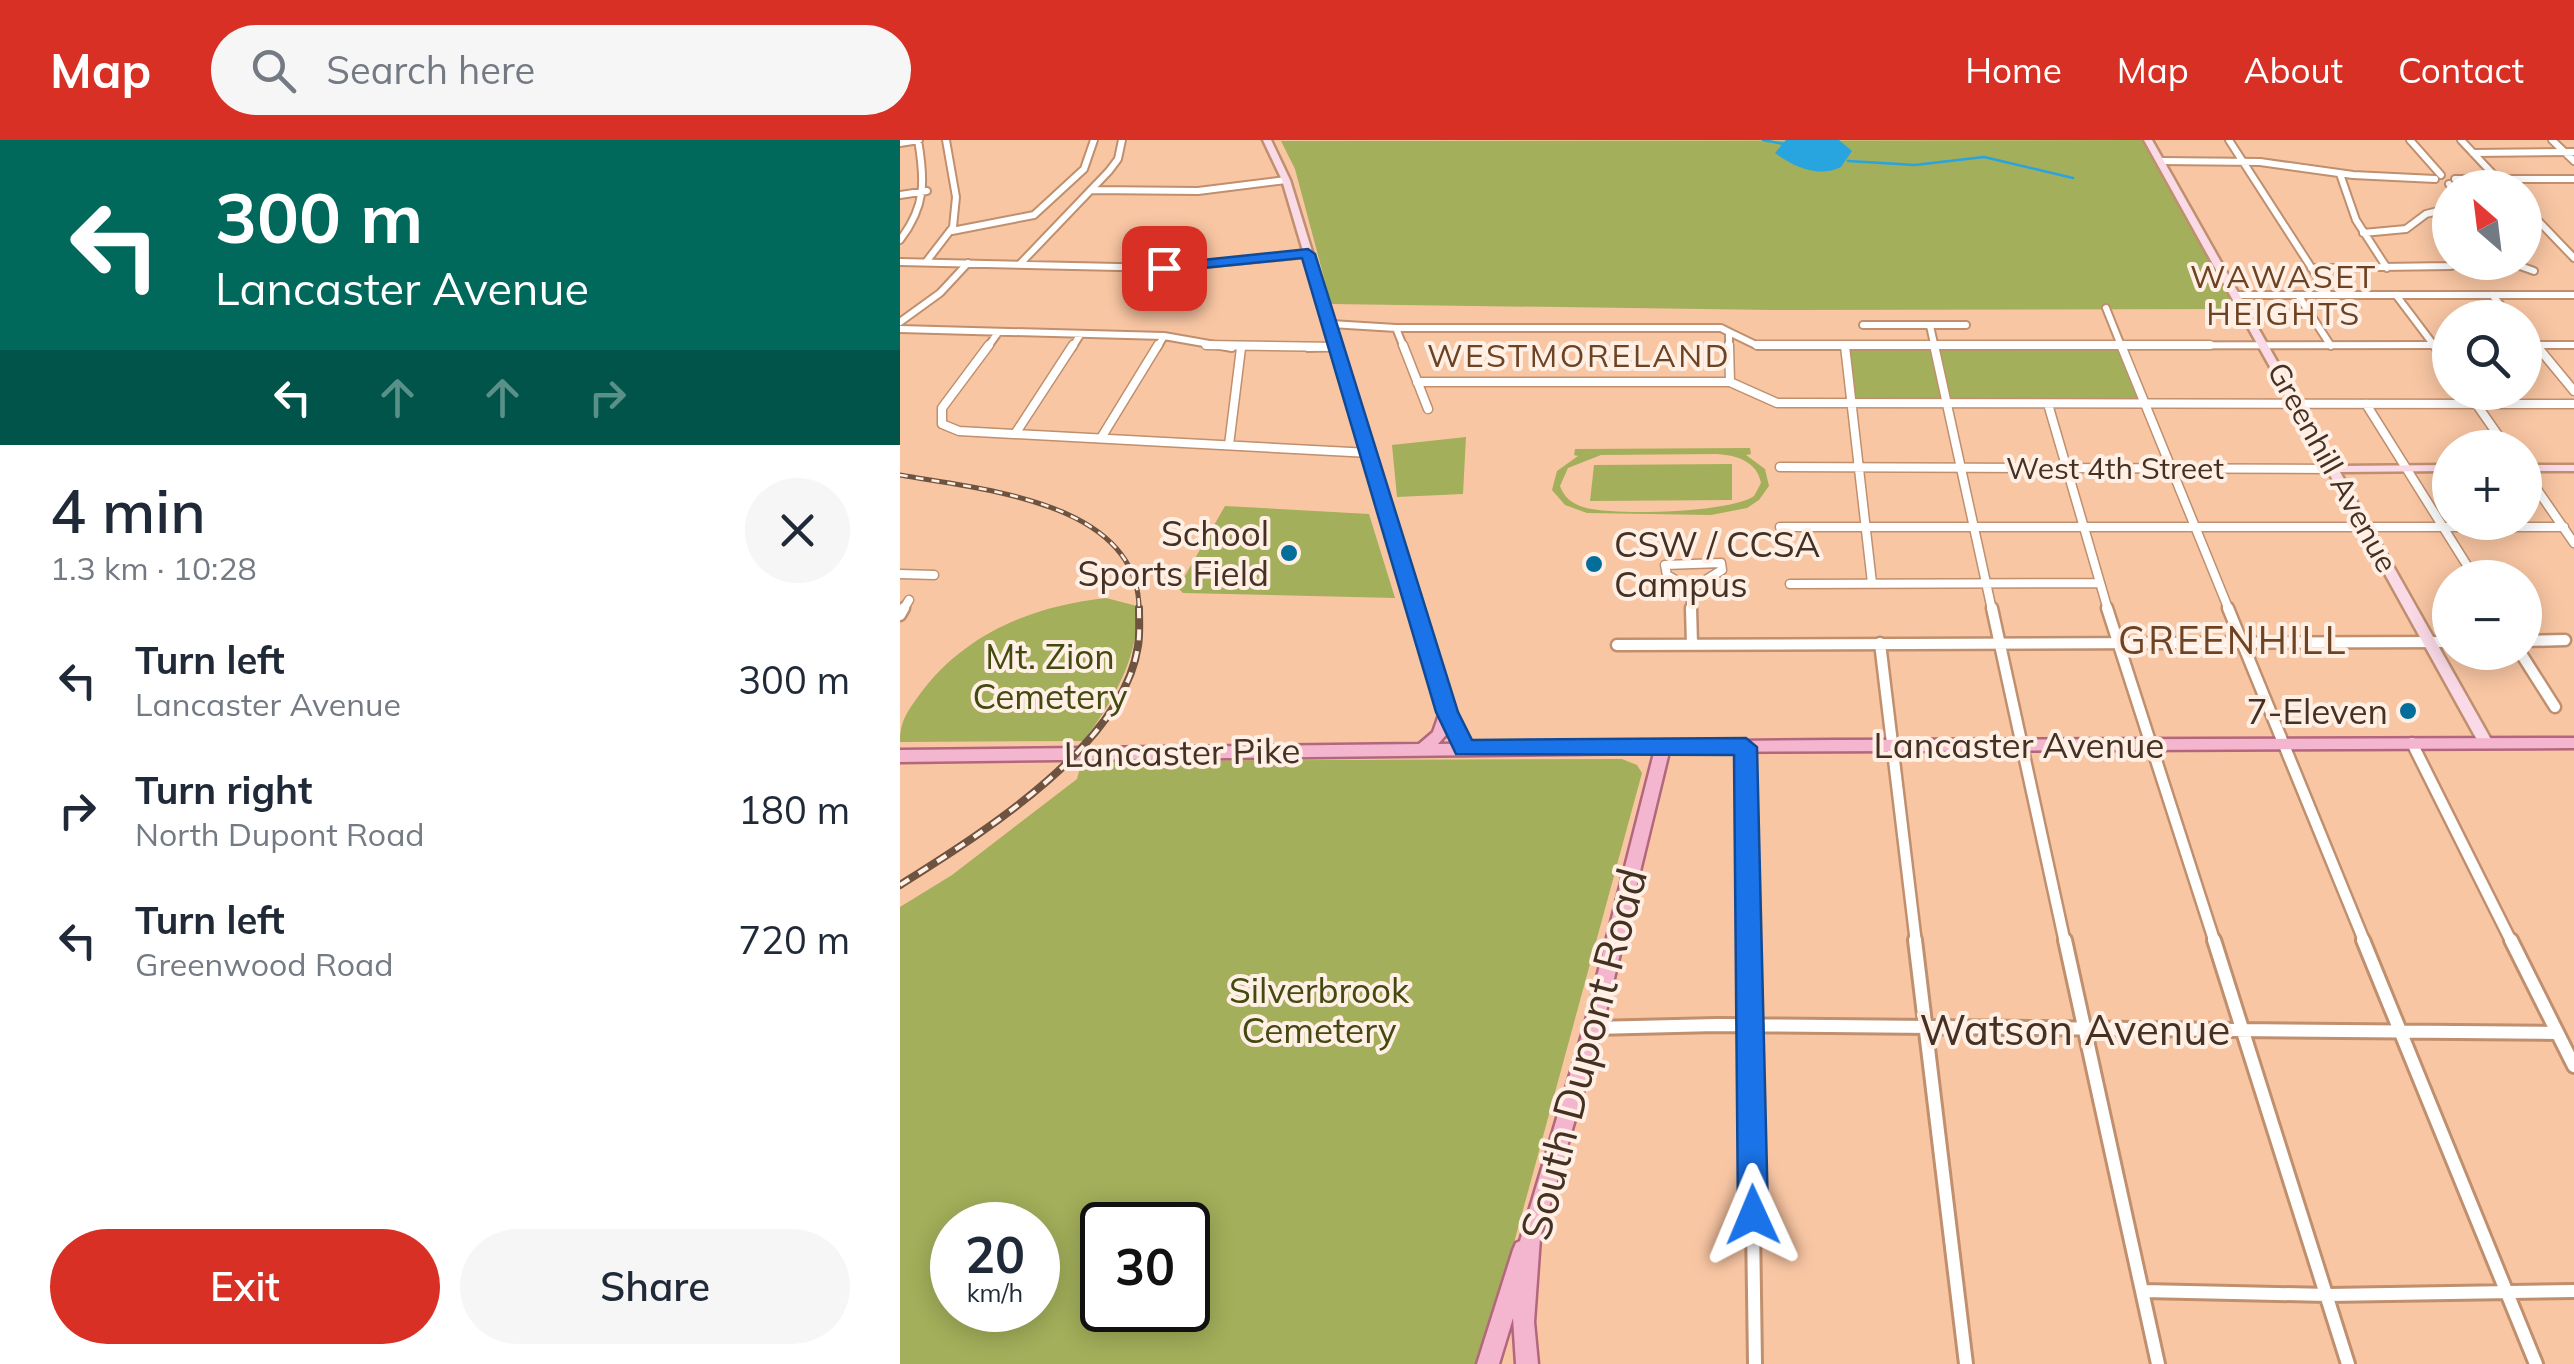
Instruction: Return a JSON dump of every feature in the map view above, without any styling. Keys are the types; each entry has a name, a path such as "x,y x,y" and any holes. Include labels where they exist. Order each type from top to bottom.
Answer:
{"main road":[{"path":"1424,748 1439,735 1447,712"},
{"name":"Lancaster Avenue","path":"1464,748 2574,743"},
{"name":"Lancaster Pike","path":"900,756 1464,748"},
{"name":"South Dupont Road","path":"1526,1364 1524,1322 1530,1238 1593,1028 1663,748"},
{"path":"1488,1364 1530,1238"}],"street":[{"path":"900,143 918,140 927,191 917,220 900,240"},
{"path":"926,262 952,231 956,197 946,140"},
{"path":"952,231 1034,215 1084,169 1094,140"},
{"path":"1020,264 1118,159 1122,140"},
{"path":"1267,140 1286,180 1447,712 1464,748"},
{"name":"Greenhill Avenue","path":"2148,140 2486,744"},
{"path":"2228,140 2328,296"},
{"path":"2410,140 2433,170"},
{"path":"2462,140 2490,170"},
{"path":"2552,140 2570,152 2574,160"},
{"path":"2473,152 2570,152"},
{"path":"2160,161 2242,160 2340,174 2432,177"},
{"path":"2340,174 2363,234 2387,268"},
{"path":"2542,179 2574,179"},
{"path":"1091,190 1198,191 1286,180"},
{"path":"900,195 927,191"},
{"path":"2363,234 2406,229 2432,212"},
{"path":"2542,225 2574,258"},
{"path":"2564,248 2574,248"},
{"path":"900,262 1164,268 1308,254"},
{"path":"900,326 968,263"},
{"path":"2311,268 2432,264"},
{"path":"2236,295 2574,295"},
{"path":"2492,295 2496,300"},
{"path":"2298,296 2331,346"},
{"path":"2396,296 2432,342"},
{"path":"2106,308 2238,642 2284,744 2536,1364"},
{"path":"1332,324 1396,328 1700,327 1729,332 1758,346"},
{"path":"1863,325 1966,324"},
{"path":"900,326 997,334 1164,336 1196,340 1212,347 1338,348"},
{"path":"1930,326 2158,1364"},
{"path":"1396,328 1428,409"},
{"path":"1729,332 1730,382"},
{"path":"997,334 947,401 940,419 959,431 1370,452"},
{"path":"1014,434 1080,335"},
{"path":"1101,438 1164,336"},
{"path":"2542,345 2574,345"},
{"path":"1730,350 1758,346 2432,346"},
{"path":"1845,346 1872,583"},
{"path":"1229,445 1240,348"},
{"path":"2542,352 2574,391"},
{"path":"1418,382 1730,382 1760,400 1851,405 2432,404"},
{"path":"2048,404 2149,744 2244,1028 2348,1364"},
{"path":"2366,404 2432,505"},
{"path":"2542,404 2574,404"},
{"name":"West 4th Street","path":"1780,467 2432,468"},
{"path":"2542,469 2574,468"},
{"path":"2542,495 2574,544"},
{"path":"1780,527 2432,527"},
{"path":"2542,527 2564,527"},
{"path":"1721,563 1722,570 1716,576 1692,589 1668,575 1665,565 1721,563"},
{"path":"900,574 934,574"},
{"path":"1790,584 2100,583"},
{"path":"1692,589 1692,644"},
{"path":"900,615 910,600"},
{"path":"2542,640 2566,640"},
{"path":"1617,645 2430,642"},
{"path":"1880,644 1966,1364"},
{"path":"2531,670 2554,707"},
{"path":"2412,743 2574,1066"},
{"path":"1746,747 1755,1364"},
{"name":"Watson Avenue","path":"1593,1028 1717,1025 2558,1033"},
{"path":"2144,1291 2328,1295 2574,1291"}],"green space":[{"path":"2149,140 2237,309 1773,310 1331,304 1295,169 1281,141"},
{"path":"1845,346 2123,346 2144,405 1851,405"},
{"path":"1466,437 1463,494 1397,497 1392,445"},
{"path":"1750,448 1751,454 1746,455 1765,469 1769,486 1747,508 1711,515 1587,513 1565,505 1552,490 1557,471 1578,456 1574,455 1575,449","holes":["1601,455 1738,458 1755,469 1761,483 1754,496 1697,509 1597,510 1572,501 1560,486 1568,468"]},
{"path":"1732,464 1732,500 1590,501 1594,465"},
{"name":"School Sports Field","path":"1225,506 1369,514 1395,598 1183,593 1178,588"},
{"name":"Mt. Zion Cemetery","path":"1106,598 1137,606 1137,625 1122,678 1084,741 900,742 903,722 920,694 958,654 979,639 1027,616"},
{"name":"Silverbrook Cemetery","path":"1622,759 1637,765 1642,773 1481,1364 900,1364 900,907 952,875 1077,779 1082,761"}],"water":[{"path":"1786,140 1839,140 1852,151 1841,167 1815,171 1775,153"}],"waterway":[{"path":"1763,140 1784,144"},
{"path":"1848,161 1915,165 1984,157 2073,178"}],"railway":[{"path":"900,475 1009,495 1048,506 1084,523 1113,544 1132,573 1139,610"},
{"path":"900,885 1006,814 1077,753 1106,719 1127,683 1138,646 1139,610"}],"place":[{"name":"School Sports Field","path":"1289,553"},
{"name":"CSW / CCSA Campus","path":"1594,564"},
{"name":"7-Eleven","path":"2408,711"}],"district":[{"name":"WAWASET HEIGHTS","path":"2284,294"},
{"name":"WESTMORELAND","path":"1579,355"},
{"name":"GREENHILL","path":"2233,640"}],"route":[{"path":"1164,268 1308,254 1447,712 1464,748 1746,747 1753,1215"}]}
